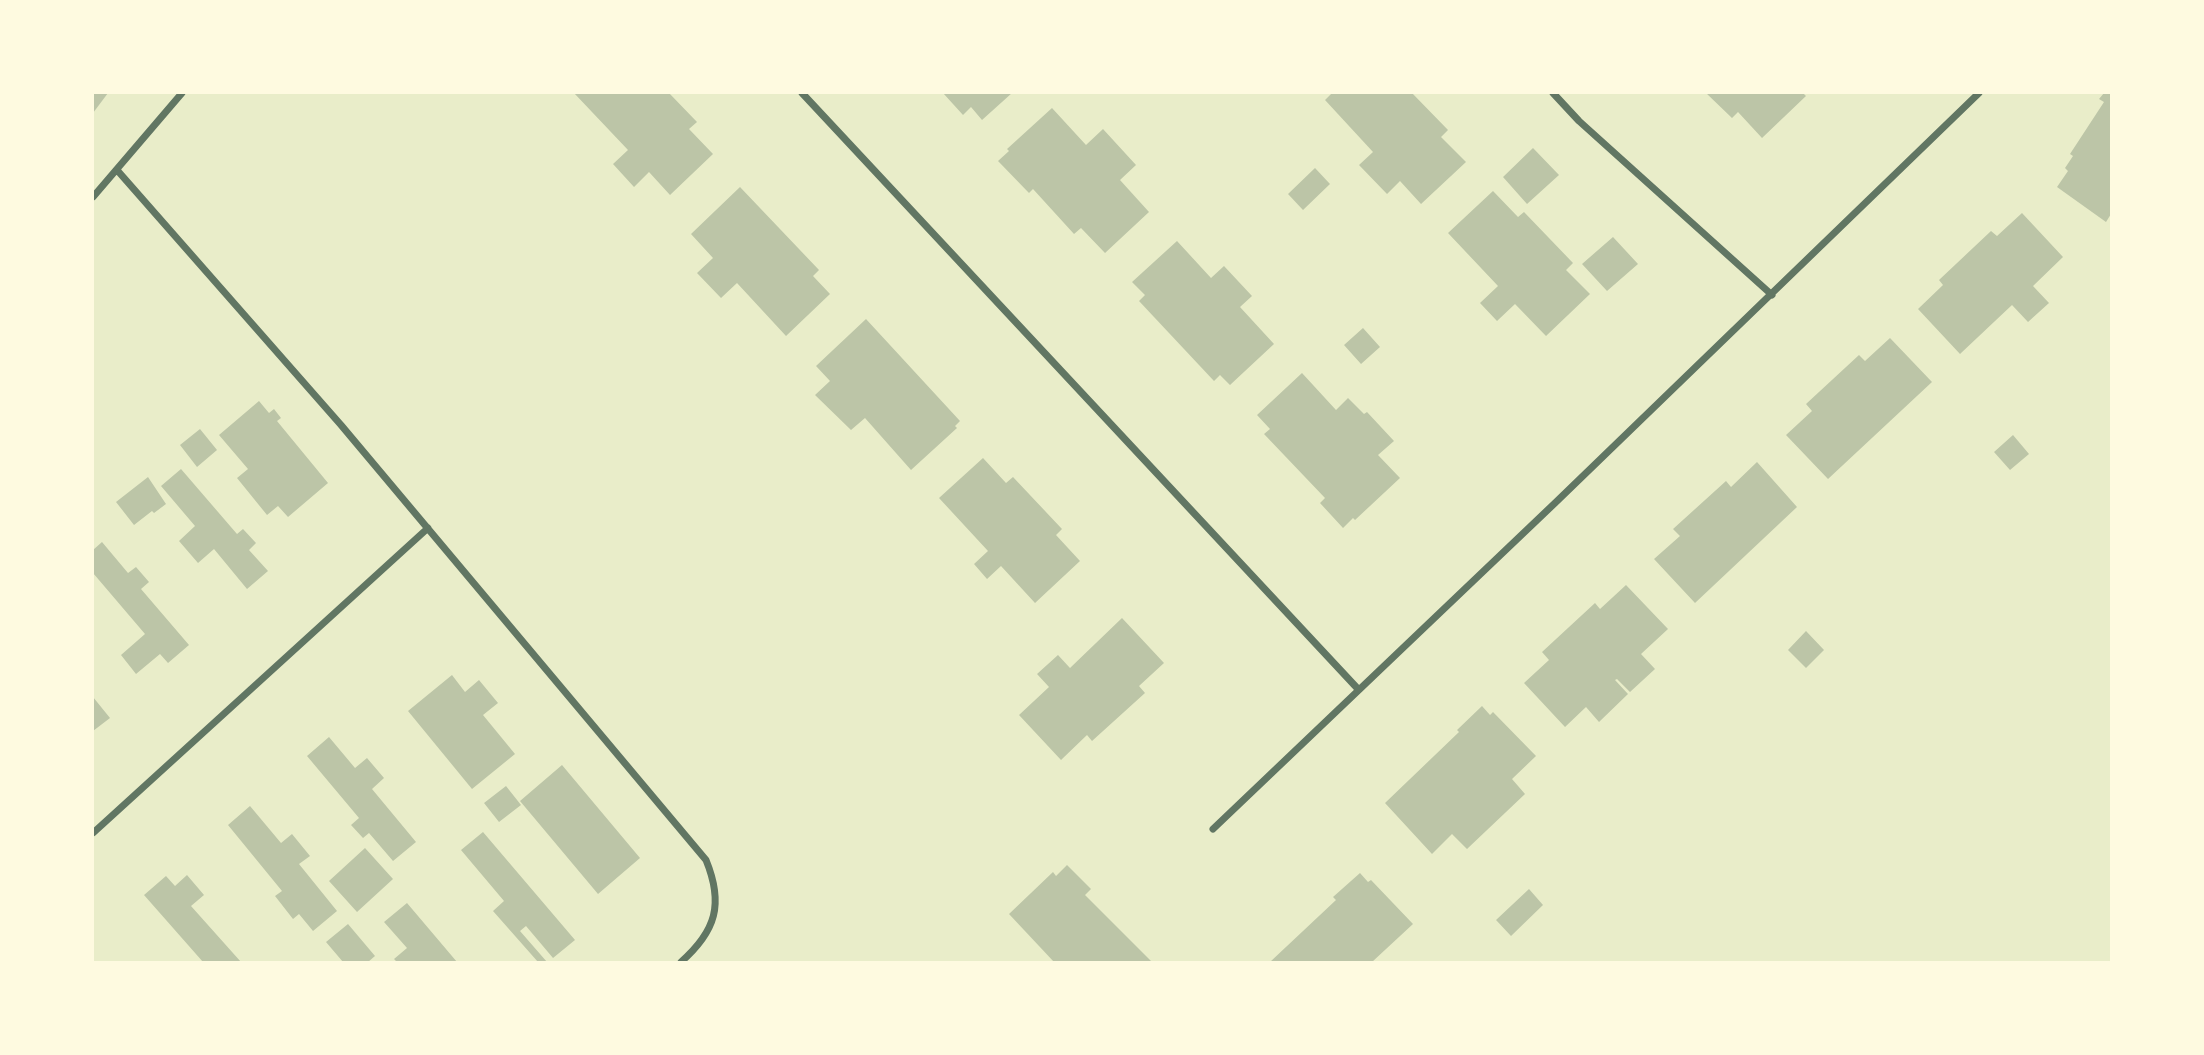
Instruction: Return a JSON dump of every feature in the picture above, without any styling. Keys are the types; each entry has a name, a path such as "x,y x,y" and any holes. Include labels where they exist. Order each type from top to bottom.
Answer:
{"street":[{"path":"93,197 182,93"},
{"path":"802,93 1358,689"},
{"path":"1553,93 1579,121 1772,295"},
{"path":"1213,829 1772,295 1979,93"},
{"path":"117,170 341,425 706,860 714,880 717,901 711,928 699,946 681,962"},
{"path":"93,833 428,528"}],"building":[{"path":"93,93 108,93 93,113"},
{"path":"574,93 669,93 697,122 689,129 713,154 670,195 649,172 634,187 613,164 628,150"},
{"path":"943,93 1012,93 982,120 971,107 963,115"},
{"path":"1332,93 1412,93 1448,130 1441,137 1466,162 1421,204 1400,181 1387,194 1359,165 1373,152 1325,100"},
{"path":"1706,93 1803,93 1806,96 1762,138 1738,112 1732,118"},
{"path":"2104,93 2111,93 2111,214 2106,222 2057,187 2068,171 2065,168 2073,156 2070,154 2104,102 2099,99"},
{"path":"1052,108 1086,145 1103,129 1136,165 1120,180 1149,212 1105,253 1081,228 1074,234 1033,189 1029,193 998,161 1009,151 1007,149"},
{"path":"1533,148 1559,175 1527,204 1503,177"},
{"path":"1315,168 1330,184 1303,210 1288,194"},
{"path":"740,187 819,270 813,276 830,294 786,336 737,283 721,298 697,273 713,258 691,234"},
{"path":"1493,191 1518,217 1524,212 1573,263 1566,270 1590,294 1546,336 1515,304 1497,321 1480,303 1498,286 1448,233"},
{"path":"2022,213 2063,257 2033,286 2049,303 2028,322 2012,305 1960,354 1918,309 1943,285 1939,280 1991,231 1997,236"},
{"path":"1613,237 1638,264 1607,291 1582,264"},
{"path":"1177,241 1211,278 1224,266 1252,296 1240,307 1274,344 1230,385 1220,375 1214,381 1139,301 1145,295 1132,282"},
{"path":"866,319 960,421 955,426 957,428 911,470 865,418 851,430 815,395 830,381 816,366"},
{"path":"1363,328 1380,347 1361,364 1344,345"},
{"path":"1890,338 1932,382 1828,479 1786,435 1812,411 1806,404 1859,355 1865,361"},
{"path":"1302,373 1336,410 1348,398 1364,414 1367,412 1394,441 1378,455 1400,478 1343,528 1320,503 1325,498 1264,434 1270,429 1257,415"},
{"path":"259,401 269,413 274,409 281,418 277,421 328,483 288,517 278,506 267,515 237,478 248,469 219,435"},
{"path":"200,429 217,450 197,467 180,445"},
{"path":"2013,435 2029,454 2010,470 1994,452"},
{"path":"983,458 1006,483 1013,477 1062,529 1056,535 1080,561 1035,603 1001,566 987,579 974,564 988,551 939,498"},
{"path":"1757,462 1797,507 1695,603 1654,559 1680,536 1673,529 1726,481 1731,487"},
{"path":"181,469 237,534 243,529 256,543 249,550 268,571 247,589 214,549 198,563 179,541 195,526 161,486"},
{"path":"148,477 166,504 134,525 116,502"},
{"path":"102,542 128,573 136,567 149,582 141,589 189,645 168,663 160,654 136,674 121,655 145,634 93,573 93,550"},
{"path":"1626,585 1668,629 1641,654 1655,669 1630,692 1615,680 1628,694 1599,722 1586,707 1565,727 1524,683 1549,660 1542,652 1595,603 1600,609"},
{"path":"1122,618 1164,663 1139,686 1145,693 1092,741 1087,735 1061,760 1019,715 1049,687 1037,674 1058,655 1070,668"},
{"path":"1806,631 1824,650 1806,668 1788,650"},
{"path":"452,675 465,692 479,680 498,703 483,715 515,754 472,789 408,711"},
{"path":"93,697 110,718 93,731"},
{"path":"1482,706 1490,715 1493,712 1536,756 1512,779 1525,794 1467,849 1452,834 1432,854 1385,803 1459,732 1457,730"},
{"path":"329,737 355,768 367,758 384,778 372,789 416,842 393,861 369,833 363,838 351,825 359,818 307,756"},
{"path":"562,765 640,858 598,894 520,801"},
{"path":"506,786 521,805 499,822 484,803"},
{"path":"250,806 281,843 292,834 310,856 299,864 337,911 313,931 299,914 293,919 275,896 282,891 228,825"},
{"path":"483,832 575,940 553,958 526,926 520,931 547,962 538,962 493,911 504,901 461,850"},
{"path":"365,848 393,879 357,912 329,881"},
{"path":"1067,865 1091,889 1085,895 1152,962 1054,962 1009,914 1053,872 1056,876"},
{"path":"1360,873 1368,882 1371,880 1413,924 1372,962 1270,962 1336,900 1333,897"},
{"path":"187,875 204,895 191,906 241,962 203,962 144,895 166,876 175,886"},
{"path":"1529,889 1543,905 1511,936 1496,920"},
{"path":"407,903 457,962 397,962 394,959 407,948 384,922"},
{"path":"348,924 375,956 368,962 343,962 326,942"}]}
